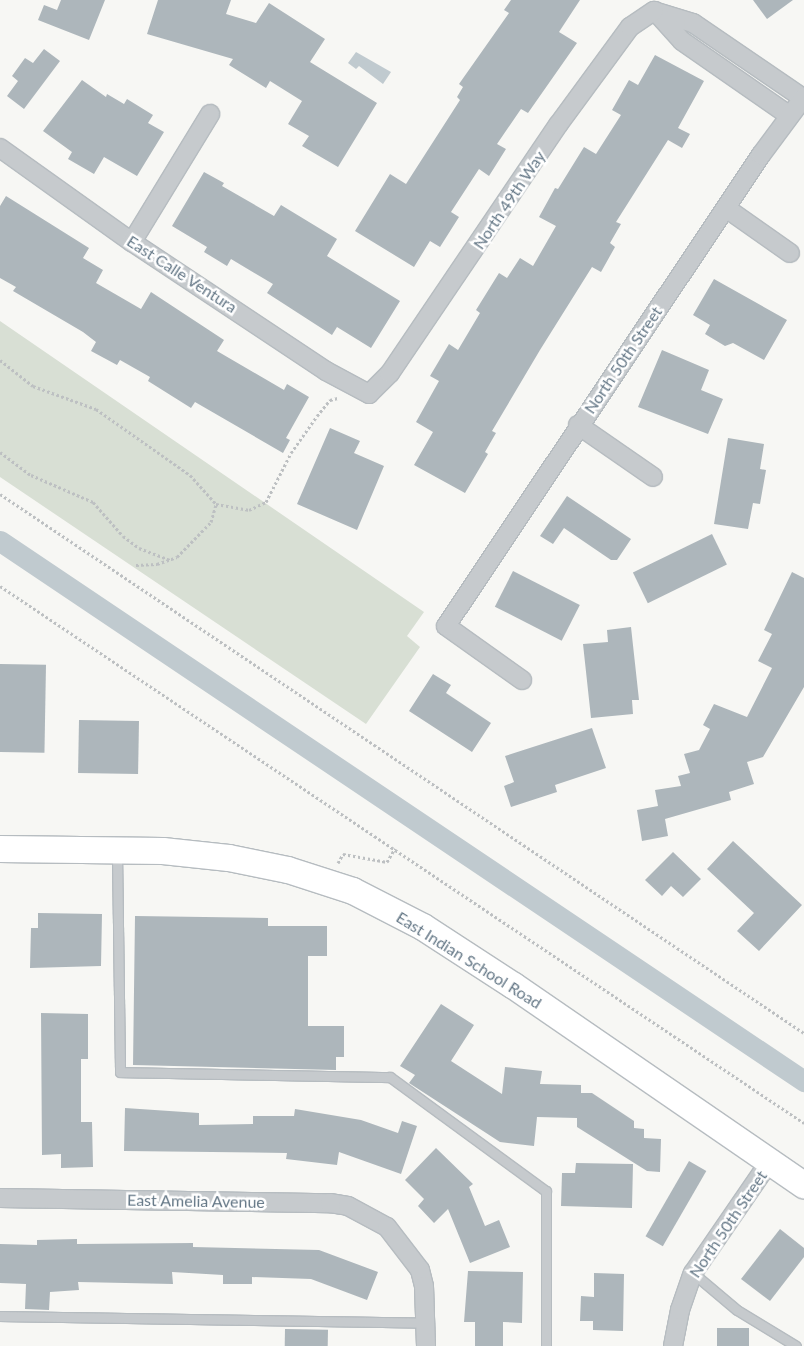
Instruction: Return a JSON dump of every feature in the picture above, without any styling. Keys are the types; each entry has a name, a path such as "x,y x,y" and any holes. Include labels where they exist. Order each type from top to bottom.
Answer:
{"main road":[{"name":"East Indian School Road","path":"0,849 117,850 229,858 328,881 423,927 804,1185"}],"street":[{"path":"654,11 693,23 804,98"},
{"path":"654,11 682,41 790,116"},
{"name":"North 49th Way","path":"368,394 390,373 558,125 630,27 654,11"},
{"path":"726,72 738,54"},
{"name":"North 50th Street","path":"522,680 446,626 578,425 726,208 804,98"},
{"path":"132,242 210,114"},
{"name":"East Calle Ventura","path":"0,148 132,242 326,371 368,394"},
{"path":"726,208 790,253"},
{"path":"578,425 653,477"},
{"name":"North 50th Street","path":"673,1346 680,1310 693,1273 770,1161"},
{"name":"East Amelia Avenue","path":"0,1198 330,1203 348,1206 387,1227 420,1270 424,1286 425,1323"},
{"path":"425,1323 426,1346"}],"lane":[{"path":"117,850 120,1072 390,1077 546,1191 546,1346"},
{"path":"693,1273 737,1310 796,1346"},
{"path":"0,1316 425,1323"}],"path":[{"path":"0,360 33,386 96,409 190,475 216,504 249,510 266,502 292,453 330,400 368,394"},
{"path":"0,452 31,475 93,502 123,536 139,548 170,560"},
{"path":"0,494 804,1033"},
{"path":"136,565 170,560 190,546 211,522 216,504"},
{"path":"0,586 396,848 804,1123"},
{"path":"328,881 344,854 387,862 396,848"}],"shaded area":[{"path":"356,52 391,72 383,84 359,66 356,69 348,63"},
{"path":"0,321 424,612 407,636 420,647 366,724 0,477"}],"building":[{"path":"61,0 105,0 89,40 38,20 44,5 57,10"},
{"path":"158,0 231,0 226,14 256,23 269,3 325,39 310,62 377,103 338,167 302,146 309,136 288,124 302,101 270,81 266,88 229,65 233,59 147,34"},
{"path":"511,0 580,0 559,32 577,43 528,113 521,109 497,144 506,149 489,176 479,169 451,212 459,217 440,247 430,241 414,267 355,231 390,174 406,184 460,100 457,97 463,87 459,84 509,13 504,10"},
{"path":"753,0 793,0 767,19"},
{"path":"44,49 60,61 24,109 7,96 18,81 12,76 25,58 33,63"},
{"path":"655,55 704,81 678,128 690,134 682,148 668,140 616,222 621,224 610,243 615,247 601,272 592,267 540,350 492,431 496,433 485,452 488,454 465,493 414,465 433,432 416,422 439,381 430,376 449,344 458,350 480,313 476,310 499,273 507,278 520,258 533,266 556,226 539,217 555,188 558,189 584,147 596,154 621,115 612,110 629,80 638,85"},
{"path":"82,80 106,97 107,94 124,104 127,99 153,115 148,123 164,132 137,176 104,157 94,174 68,159 72,152 43,131"},
{"path":"204,172 224,183 222,186 274,216 281,205 337,239 327,256 400,301 371,348 337,327 332,335 267,293 273,284 231,259 227,266 204,252 207,247 172,226"},
{"path":"6,196 89,248 83,258 103,270 96,283 141,309 151,292 224,340 217,351 284,390 287,384 309,397 286,438 290,440 283,453 195,402 191,408 148,381 150,377 120,360 117,365 91,351 96,342 83,332 13,291 16,287 0,278 0,206"},
{"path":"714,279 787,320 764,360 733,343 725,346 705,334 710,325 693,315"},
{"path":"662,350 709,370 701,390 723,399 708,434 638,407"},
{"path":"330,428 360,441 354,453 384,466 357,530 297,504"},
{"path":"728,438 764,444 760,469 766,470 760,504 753,503 748,529 714,524"},
{"path":"567,496 631,539 617,560 611,560 564,528 553,544 540,536"},
{"path":"712,534 727,565 648,603 633,573"},
{"path":"513,571 580,605 562,641 495,607"},
{"path":"792,572 804,578 804,687 763,757 747,762 754,784 729,792 731,800 665,819 668,836 642,841 637,810 658,806 655,790 681,786 678,776 690,773 684,754 699,750 710,729 703,725 714,704 747,717 772,668 758,661 772,634 764,630"},
{"path":"631,627 639,700 632,700 633,714 591,718 583,644 608,642 607,630"},
{"path":"0,664 46,665 44,753 0,752"},
{"path":"433,674 451,685 446,693 491,723 472,752 409,711"},
{"path":"79,720 139,721 138,774 78,773"},
{"path":"592,728 606,768 555,785 557,792 511,807 504,786 514,782 505,756"},
{"path":"733,841 802,905 759,951 737,931 754,913 707,869"},
{"path":"673,852 701,879 683,897 671,886 662,896 645,880"},
{"path":"38,913 102,914 101,966 30,968 31,928 38,928"},
{"path":"135,916 268,918 268,926 327,926 327,956 308,956 308,1026 344,1026 344,1057 336,1057 336,1070 133,1065"},
{"path":"441,1004 474,1025 451,1061 502,1094 505,1067 542,1071 540,1084 581,1085 581,1093 592,1093 634,1121 634,1128 644,1129 644,1138 661,1139 660,1172 647,1171 577,1127 577,1118 537,1117 534,1146 500,1142 409,1083 415,1075 400,1066"},
{"path":"41,1013 88,1014 88,1059 81,1059 81,1122 92,1122 93,1167 61,1168 61,1154 42,1155"},
{"path":"125,1108 199,1113 199,1125 253,1124 253,1116 294,1116 295,1109 361,1120 398,1133 402,1121 417,1126 401,1174 339,1152 337,1165 286,1159 287,1153 124,1151"},
{"path":"436,1148 473,1184 469,1187 485,1226 499,1220 510,1247 470,1263 448,1209 434,1223 418,1206 424,1199 405,1180"},
{"path":"689,1161 706,1171 663,1246 646,1236"},
{"path":"576,1163 633,1164 632,1208 561,1206 562,1173 575,1173"},
{"path":"780,1229 804,1248 804,1257 770,1301 741,1279"},
{"path":"77,1239 77,1244 193,1243 193,1247 319,1250 378,1272 367,1300 311,1279 252,1277 252,1284 223,1284 223,1275 172,1272 173,1284 78,1282 79,1290 50,1292 49,1310 25,1309 26,1284 0,1283 0,1244 37,1245 37,1240"},
{"path":"468,1271 523,1272 522,1323 503,1322 503,1346 475,1346 475,1322 464,1322"},
{"path":"594,1273 624,1274 623,1331 593,1330 593,1321 580,1321 581,1296 594,1297"},
{"path":"717,1328 749,1328 749,1346 717,1346"},
{"path":"285,1329 328,1330 328,1346 285,1346"}],"waterway":[{"path":"0,541 804,1081"}]}
